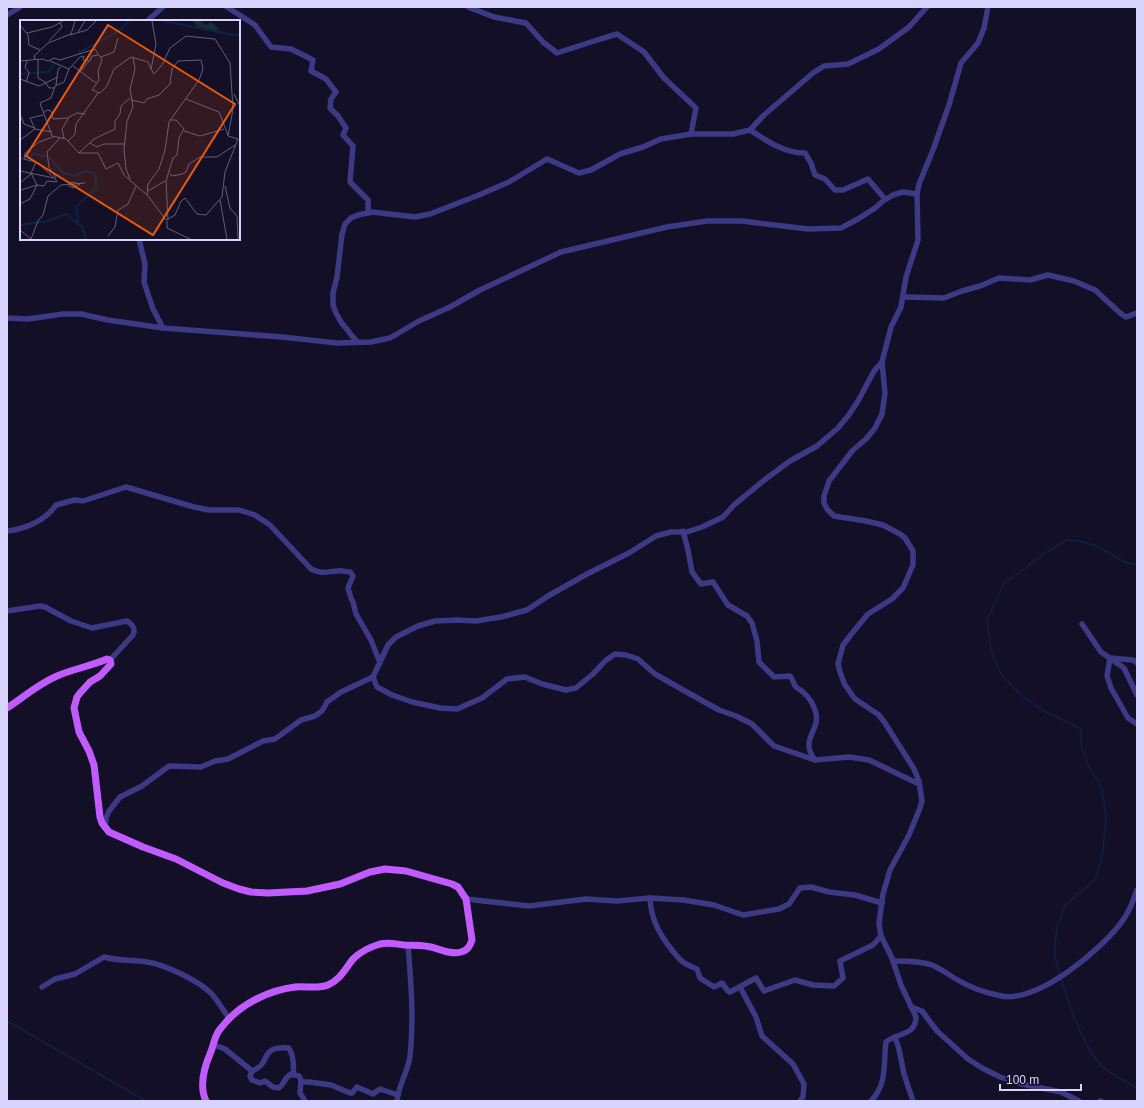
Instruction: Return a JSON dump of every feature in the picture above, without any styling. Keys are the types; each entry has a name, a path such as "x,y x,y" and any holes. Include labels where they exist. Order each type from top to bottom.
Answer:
{"main road":[{"path":"7,708 32,689 57,676 107,659 110,660 110,664 107,669 100,676 90,682 77,697 74,708 79,732 89,751 94,765 100,817 105,828 109,832 143,847 176,859 223,883 251,892 268,893 307,891 340,884 370,872 385,869 406,871 452,884 458,888 466,899 472,940 471,945 466,950 456,953 428,946 389,943 376,945 356,957 341,976 328,985 316,987 294,987 272,993 247,1004 229,1018 217,1033 203,1078 203,1092 206,1101"}],"street":[{"path":"7,15 20,7"},
{"path":"148,20 163,7"},
{"path":"227,7 255,25 271,47 292,50 314,60 311,71 326,79 336,92 331,100 330,108 338,116 346,128 343,135 353,146 350,182 368,200 368,213"},
{"path":"468,7 494,17 526,23 543,42 557,54 617,34 644,52 664,78 696,108 691,134"},
{"path":"357,342 336,313 333,305 333,293 345,224 351,218 372,212 415,217 430,214 509,182 547,158 579,173 592,170 620,154 643,147 661,138 691,134 733,134 750,130 764,115 813,73 824,66 848,64 879,49 909,27 927,7"},
{"path":"871,1101 881,1086 884,1075 886,1042 908,1032 913,1028 916,1021 916,1017 893,961 881,936 879,923 890,870 909,835 922,801 919,784 914,769 879,715 852,696 845,685 839,668 839,659 843,645 868,614 892,599 903,588 913,565 913,551 906,538 883,525 834,516 824,503 824,496 831,476 853,450 866,439 879,422 883,408 884,393 882,362 891,326 901,307 904,297 906,277 918,240 917,194 920,179 933,150 949,105 961,64 978,43 984,28 988,7"},
{"path":"750,130 783,149 795,153 805,153 815,174 825,179 835,190 842,190 868,179 885,199"},
{"path":"7,318 28,319 63,314 80,314 108,320 163,328 282,337 337,343 371,342 390,338 419,321 450,307 480,290 561,252 667,227 707,221 742,222 808,229 841,228 875,208 885,199 899,193 917,194"},
{"path":"139,240 145,264 144,282 153,308 163,328"},
{"path":"904,297 944,298 999,278 1030,280 1048,275 1077,282 1095,290 1126,317 1137,313"},
{"path":"105,828 106,818 109,811 120,797 142,786 169,766 201,767 215,761 228,759 263,741 275,739 301,720 315,716 322,711 327,702 341,692 373,677 388,645 396,637 418,626 435,622 457,620 476,621 501,617 527,610 548,596 629,553 656,536 671,532 687,532 723,517 735,504 763,480 790,461 817,446 838,428 852,411 874,371 882,362"},
{"path":"7,531 20,529 38,521 52,511 56,505 75,500 82,501 126,487 194,507 210,510 239,510 255,515 270,525 311,569 317,572 326,573 338,570 350,572 353,576 348,588 356,614 371,640 380,663"},
{"path":"683,531 692,572 701,584 713,582 728,605 747,616 752,623 757,641 759,662 774,677 790,676 796,686 808,696 816,714 815,725 808,745 815,760"},
{"path":"7,611 40,606 45,607 71,621 92,628 127,622 134,627 133,635 110,660"},
{"path":"1082,624 1100,652 1126,670 1137,695"},
{"path":"373,677 378,687 392,695 412,702 440,708 457,709 482,698 507,679 525,677 542,684 566,690 576,688 594,673 605,661 615,654 626,655 638,660 655,674 719,710 752,724 774,746 815,760 849,757 868,760 919,784"},
{"path":"1110,658 1133,660 1137,663"},
{"path":"1110,658 1107,676 1111,688 1128,718 1137,724"},
{"path":"466,899 529,906 586,899 617,902 650,898 683,900 714,905 743,915 779,909 789,904 800,888 811,887 842,894 855,895 882,903"},
{"path":"893,961 905,961 930,965 965,984 985,992 1001,996 1014,997 1021,995 1055,980 1070,971 1101,946 1126,915 1137,890"},
{"path":"650,898 655,926 663,939 682,962 697,969 700,978 714,987 722,984 730,992 756,978 764,991 795,980 813,985 834,986 843,978 840,961 874,945 881,936"},
{"path":"397,1101 409,1062 411,1046 411,994 408,944"},
{"path":"42,987 55,979 75,974 104,958 148,962 170,970 201,986 211,993 229,1018"},
{"path":"740,987 756,1017 762,1036 793,1064 804,1084 803,1097 800,1101"},
{"path":"911,1007 922,1011 937,1031 968,1059 982,1068 1000,1077 1022,1084 1061,1092 1079,1101"},
{"path":"895,1037 904,1074 913,1101"},
{"path":"214,1045 224,1049 252,1071"},
{"path":"293,1074 294,1067 291,1052 288,1048 272,1049 266,1054 262,1064 252,1071 250,1076 252,1080 260,1083 266,1081 273,1087 279,1088 287,1076 293,1074 301,1078 300,1093 305,1101"},
{"path":"301,1082 331,1085 352,1094 357,1087 373,1094 380,1090 398,1094"}],"waterway":[{"path":"1060,975 1055,958 1057,927 1065,906 1095,880 1102,859 1106,817 1102,789 1087,763 1081,745 1081,729 1044,711 1022,696 1001,674 991,650 987,620 1004,583 1045,553 1068,540 1079,541 1096,546 1125,562 1137,565"},
{"path":"1061,979 1082,1035 1093,1055 1106,1070 1137,1088"},
{"path":"7,1021 146,1101"}]}
